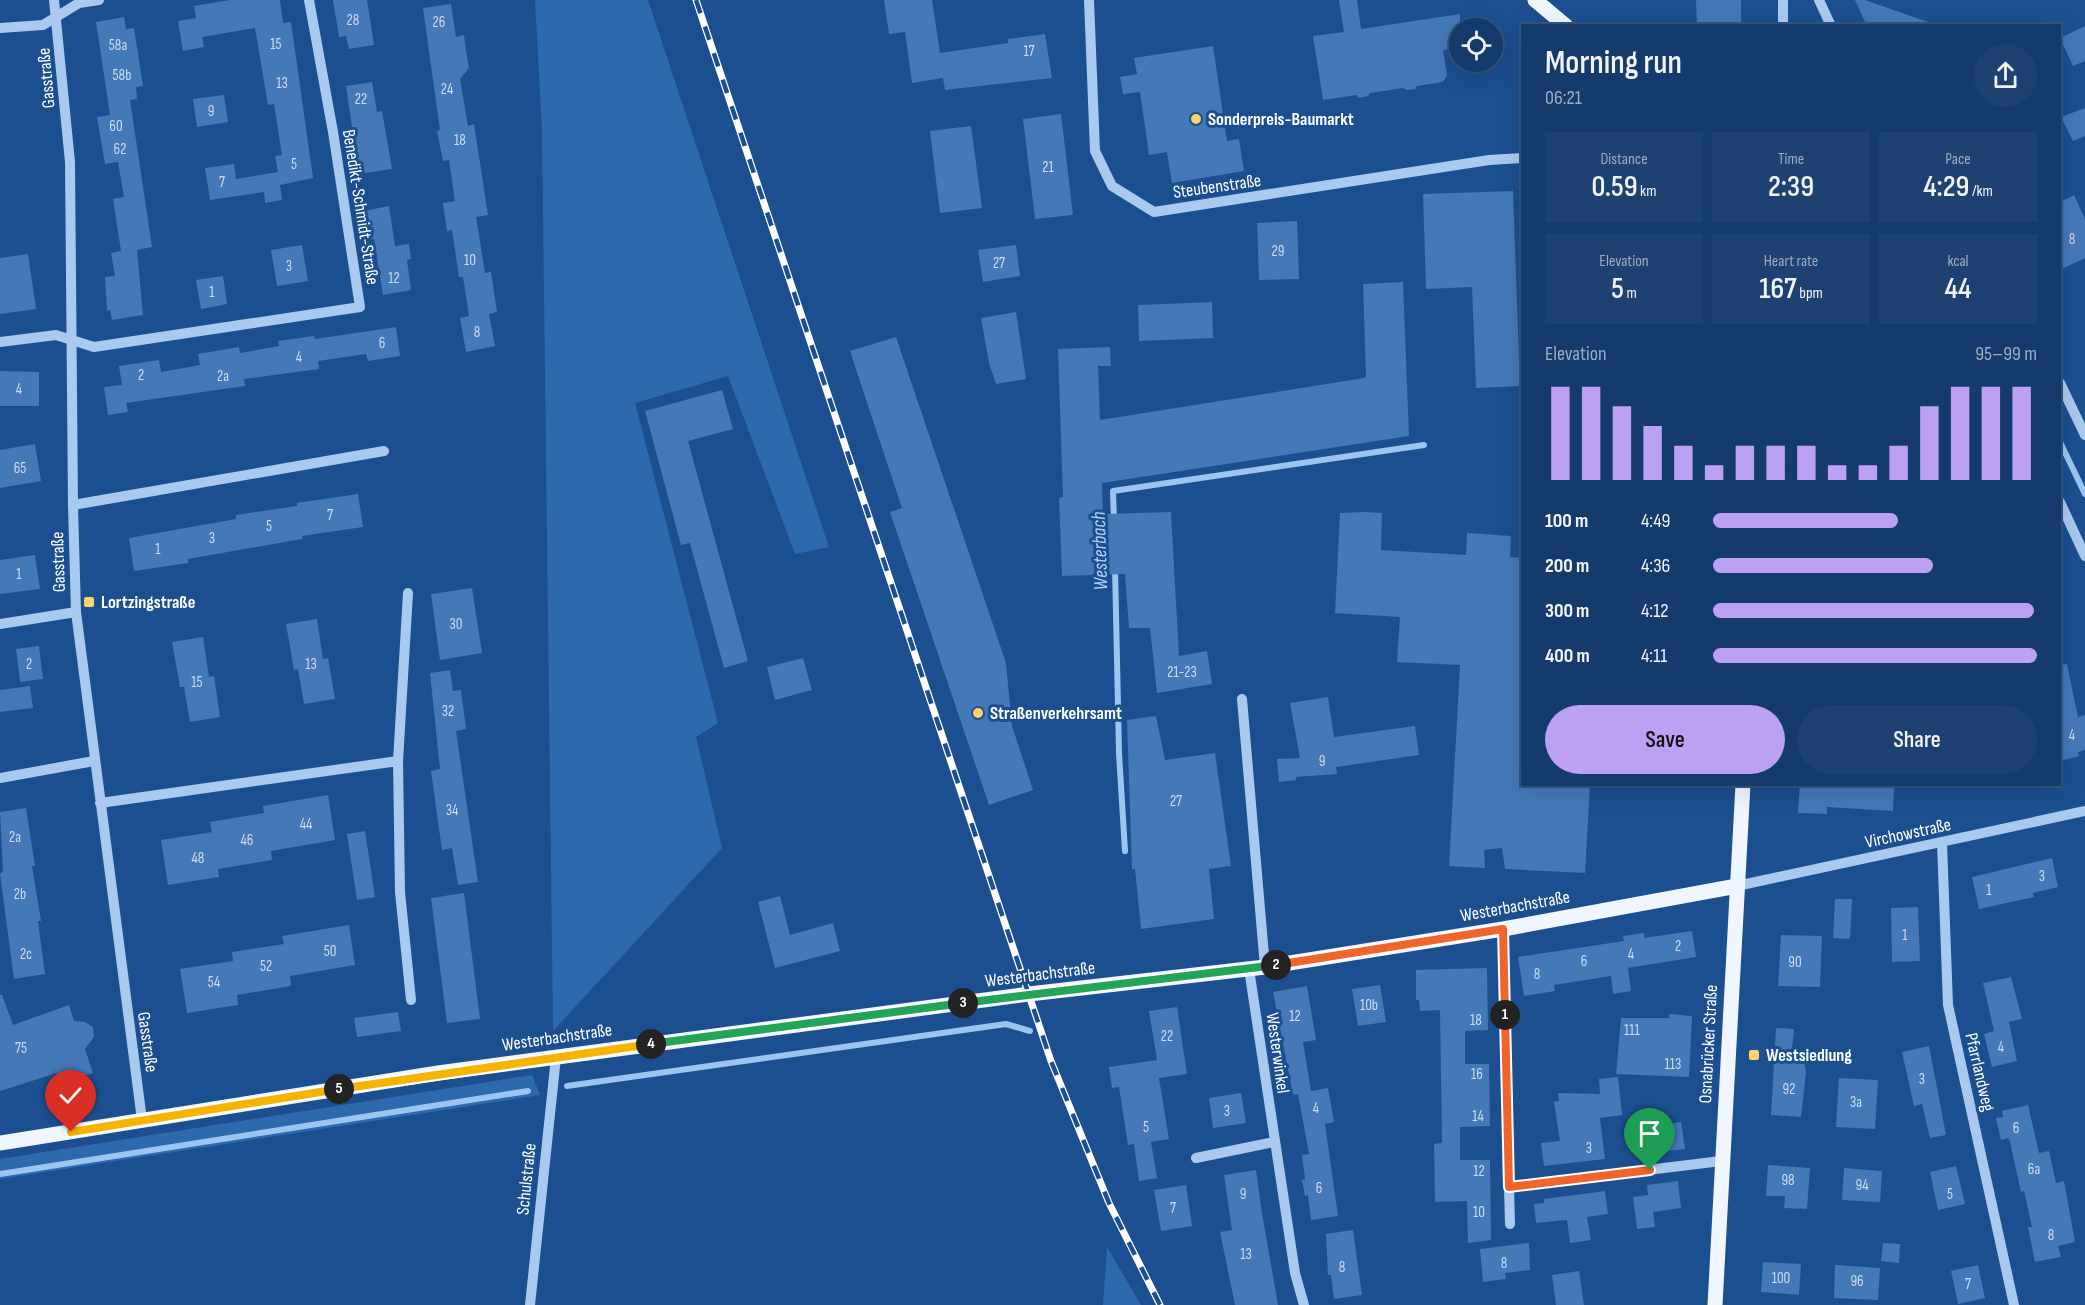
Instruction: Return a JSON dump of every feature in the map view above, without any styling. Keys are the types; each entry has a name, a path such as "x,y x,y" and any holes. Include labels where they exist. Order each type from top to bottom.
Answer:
{"main road":[{"path":"1535,0 1564,24"},
{"name":"Osnabrücker Straße","path":"1715,1305 1743,786"},
{"name":"Westerbachstraße","path":"0,1143 555,1057 1029,994 1265,967 1503,929 1737,886"}],"street":[{"name":"Gasstraße","path":"54,0 70,162 76,612 142,1120"},
{"path":"0,28 43,25 79,3 99,0"},
{"name":"Benedikt-Schmidt-Straße","path":"71,339 94,347 360,308 333,132 309,0"},
{"name":"Steubenstraße","path":"1089,0 1095,150 1112,186 1154,212 1489,160 1521,158"},
{"path":"1783,0 1783,24"},
{"path":"1819,0 1830,24"},
{"path":"0,342 56,335 71,339"},
{"path":"2061,385 2085,435"},
{"path":"73,505 384,451"},
{"path":"2061,504 2085,556"},
{"path":"408,593 398,761 400,892 411,1000"},
{"path":"0,624 76,612"},
{"path":"1242,699 1265,967"},
{"path":"0,778 94,761"},
{"path":"100,803 398,761"},
{"name":"Virchowstraße","path":"1737,886 2085,811"},
{"name":"Pfarrlandweg","path":"1942,843 1948,1005 2014,1305"},
{"path":"1503,929 1509,1224"},
{"name":"Westerwinkel","path":"1249,969 1295,1273 1304,1305"},
{"name":"Schulstraße","path":"530,1305 555,1057"},
{"path":"1196,1158 1274,1142"},
{"path":"1509,1187 1721,1161"}],"shaded area":[{"path":"535,0 648,0 829,547 795,554 728,376 635,403 718,723 696,737 722,848 553,1031 542,130"},
{"path":"532,1075 540,1095 0,1179 0,1159"},
{"path":"1107,1247 1141,1305 1103,1305"}],"building":[{"path":"230,0 280,0 283,23 291,22 313,178 280,185 282,200 265,203 264,192 210,200 205,168 234,164 236,179 278,172 275,156 282,155 274,104 268,105 255,28 202,37 204,47 183,51 178,21 196,18 194,6"},
{"path":"333,0 367,0 374,45 349,49 346,36 339,37"},
{"path":"884,0 932,0 940,53 1008,43 1008,39 1045,34 1052,78 945,90 943,78 912,83 905,32 889,34"},
{"path":"1339,0 1357,0 1361,29 1460,14 1460,18 1449,18 1449,49 1443,50 1447,75 1443,82 1417,86 1415,89 1403,88 1370,93 1368,96 1359,98 1356,95 1323,100 1313,36 1344,32"},
{"path":"1696,0 1741,0 1741,24 1697,24"},
{"path":"1855,0 1865,0 1931,23 1931,24 1866,24"},
{"path":"451,4 456,37 464,35 469,68 460,79 468,126 474,124 488,215 476,217 485,273 491,272 497,312 489,314 495,346 466,352 460,318 469,316 463,277 459,277 452,230 447,231 443,203 455,201 449,160 443,161 437,131 440,130 423,8"},
{"path":"124,17 126,29 134,28 143,86 136,87 137,99 130,100 152,247 137,250 143,315 112,320 110,310 107,311 105,277 115,276 111,253 121,251 113,199 124,197 118,162 105,164 97,117 110,115 96,22"},
{"path":"2085,26 2085,61 2073,66 2061,38"},
{"path":"1213,46 1227,141 1239,139 1244,171 1172,183 1167,152 1149,155 1140,92 1123,94 1120,77 1137,74 1134,58"},
{"path":"372,82 377,112 382,111 392,169 359,174 346,86"},
{"path":"224,95 228,122 197,127 193,99"},
{"path":"2085,108 2085,136 2073,141 2061,117"},
{"path":"1061,114 1073,215 1035,219 1023,119"},
{"path":"971,126 982,208 940,213 930,131"},
{"path":"1513,191 1520,386 1476,388 1472,287 1426,289 1423,194"},
{"path":"2074,195 2085,219 2085,258 2061,270 2061,202"},
{"path":"389,206 395,246 409,244 411,259 407,260 411,290 383,295 374,239 369,240 364,211"},
{"path":"1297,221 1299,279 1259,280 1257,223"},
{"path":"302,245 308,281 277,286 271,250"},
{"path":"1016,245 1020,276 983,282 978,250"},
{"path":"28,254 36,309 0,314 0,258"},
{"path":"223,276 227,304 201,309 196,280"},
{"path":"1403,282 1409,436 1102,483 1103,514 1171,512 1179,656 1207,651 1212,684 1157,693 1150,628 1129,628 1125,574 1062,576 1059,498 1063,497 1058,349 1110,347 1111,366 1098,366 1100,420 1364,378 1366,376 1363,284"},
{"path":"1212,302 1213,338 1139,341 1138,305"},
{"path":"1016,312 1026,379 996,384 989,363 981,318"},
{"path":"396,327 400,356 368,361 366,354 318,361 319,369 244,379 245,386 126,403 128,412 108,415 104,387 122,385 119,366 159,360 161,372 200,365 198,354 239,347 240,353 279,346 278,341 314,336 315,339"},
{"path":"896,337 1006,663 1012,726 1033,790 989,805 890,512 902,508 850,351"},
{"path":"0,371 39,372 39,406 0,406"},
{"path":"722,390 733,429 688,441 748,661 724,668 690,543 681,545 645,411"},
{"path":"35,444 41,481 0,488 0,450"},
{"path":"358,494 363,527 302,536 302,539 188,559 188,563 134,571 129,538 236,519 236,515 297,506 297,503"},
{"path":"1340,513 1382,513 1381,550 1466,555 1467,533 1511,536 1510,557 1521,558 1521,786 1590,786 1585,873 1505,869 1502,848 1484,850 1485,868 1449,866 1460,665 1397,662 1400,617 1335,613"},
{"path":"35,555 40,589 0,594 0,560"},
{"path":"472,588 482,653 440,660 431,594"},
{"path":"317,619 323,659 328,658 335,699 304,704 298,669 294,670 286,624"},
{"path":"203,637 209,677 214,676 220,717 190,722 184,687 180,687 172,642"},
{"path":"39,646 43,679 20,682 16,649"},
{"path":"803,658 812,690 775,700 767,667"},
{"path":"2067,664 2078,717 2085,715 2085,750 2078,752 2079,756 2061,761 2061,665"},
{"path":"450,670 453,691 461,690 466,729 456,731 478,882 458,885 452,848 442,850 431,771 440,769 430,673"},
{"path":"30,686 33,708 0,712 0,690"},
{"path":"1328,697 1334,737 1415,726 1419,755 1336,767 1337,774 1296,777 1296,780 1279,782 1277,759 1300,758 1290,703"},
{"path":"1156,716 1165,760 1215,753 1231,866 1209,869 1214,919 1141,929 1135,869 1132,869 1127,720"},
{"path":"1800,786 1894,786 1893,811 1827,807 1827,814 1798,813"},
{"path":"328,795 335,840 271,851 272,860 218,869 219,877 168,885 161,840 212,832 210,822 264,813 263,806"},
{"path":"26,808 35,866 32,866 41,921 38,921 45,974 14,979 0,874 3,871 0,812"},
{"path":"365,831 375,897 357,900 347,834"},
{"path":"2052,858 2058,887 2033,893 2034,897 1979,909 1972,877"},
{"path":"464,893 480,1019 447,1023 431,898"},
{"path":"780,896 790,935 833,923 840,951 775,968 758,902"},
{"path":"1835,899 1852,899 1850,939 1833,938"},
{"path":"1918,907 1920,961 1892,962 1891,908"},
{"path":"349,925 355,965 290,976 291,986 237,995 238,1005 187,1013 180,969 233,961 232,952 284,944 282,936"},
{"path":"1692,931 1696,957 1628,968 1631,991 1613,994 1611,976 1554,985 1555,991 1524,996 1518,957 1624,941 1623,936 1644,933 1644,938"},
{"path":"1781,935 1822,936 1820,987 1778,986"},
{"path":"1487,968 1488,1030 1465,1031 1465,1064 1489,1064 1490,1126 1460,1127 1460,1160 1490,1160 1491,1240 1468,1243 1467,1201 1435,1202 1434,1144 1442,1143 1440,1010 1420,1011 1419,1000 1416,1000 1416,970"},
{"path":"2011,977 2022,1019 2009,1022 2017,1061 1992,1067 1984,1034 1994,1031 1983,983"},
{"path":"1380,985 1386,1022 1358,1026 1352,989"},
{"path":"1307,986 1316,1040 1303,1042 1311,1091 1328,1088 1334,1122 1325,1124 1338,1216 1311,1220 1308,1195 1305,1196 1302,1180 1305,1179 1302,1155 1309,1154 1298,1094 1293,1095 1273,992"},
{"path":"0,995 2,995 13,1025 69,1005 74,1021 85,1022 93,1027 94,1037 85,1049 93,1073 61,1084 57,1073 0,1091"},
{"path":"1177,1007 1187,1074 1159,1078 1169,1139 1151,1142 1157,1178 1139,1181 1134,1144 1128,1145 1119,1087 1112,1088 1109,1067 1157,1060 1149,1011"},
{"path":"398,1012 401,1031 357,1037 354,1018"},
{"path":"1669,1014 1692,1016 1689,1077 1616,1074 1621,1018 1669,1018"},
{"path":"1776,1028 1794,1029 1791,1060 1804,1060 1806,1073 1801,1117 1771,1115"},
{"path":"1929,1046 1946,1135 1930,1138 1922,1104 1914,1106 1902,1052"},
{"path":"1618,1077 1622,1115 1600,1118 1605,1159 1544,1166 1541,1143 1560,1141 1554,1102 1559,1101 1558,1093 1600,1094 1599,1079"},
{"path":"1839,1078 1878,1080 1875,1129 1836,1127"},
{"path":"1241,1093 1246,1123 1213,1128 1209,1098"},
{"path":"2028,1105 2039,1153 2049,1151 2056,1183 2064,1181 2075,1242 2058,1246 2061,1257 2035,1262 2028,1227 2032,1227 2024,1191 2021,1192 2010,1142 2008,1138 2001,1140 1996,1118 2003,1117 2002,1111"},
{"path":"1654,1117 1654,1126 1681,1122 1685,1149 1640,1154 1638,1118"},
{"path":"1768,1165 1810,1168 1807,1209 1784,1208 1785,1196 1766,1196"},
{"path":"1956,1166 1965,1204 1938,1210 1930,1172"},
{"path":"1844,1168 1882,1171 1880,1202 1842,1200"},
{"path":"1256,1170 1278,1305 1235,1305 1220,1232 1232,1230 1224,1175"},
{"path":"1678,1181 1681,1208 1653,1212 1655,1227 1637,1229 1633,1197 1648,1195 1647,1185"},
{"path":"1186,1185 1192,1226 1161,1231 1154,1190"},
{"path":"1605,1191 1608,1214 1587,1217 1591,1240 1570,1243 1567,1220 1536,1223 1534,1204 1544,1203 1544,1199"},
{"path":"1353,1230 1362,1295 1334,1299 1331,1275 1328,1275 1326,1234"},
{"path":"1529,1243 1530,1270 1505,1273 1506,1279 1483,1282 1480,1249"},
{"path":"1883,1243 1900,1244 1899,1263 1881,1261"},
{"path":"1763,1262 1801,1264 1799,1295 1761,1292"},
{"path":"1835,1265 1880,1268 1878,1300 1834,1298"},
{"path":"1978,1265 1985,1298 1958,1304 1951,1271"},
{"path":"1579,1271 1584,1305 1556,1305 1552,1275"}],"waterway":[{"name":"Westerbach","path":"2061,444 2085,494"},
{"name":"Westerbach","path":"1114,521 1113,491 1424,445"},
{"name":"Westerbach","path":"1115,567 1119,753 1125,851"},
{"name":"Westerbach","path":"567,1086 1006,1024 1030,1031"},
{"name":"Westerbach","path":"0,1174 528,1091"}],"railway":[{"path":"696,0 1051,1061 1109,1203 1160,1305"}],"place":[{"name":"Sonderpreis-Baumarkt","path":"1196,119"},
{"name":"Lortzingstraße","path":"89,602"},
{"name":"Straßenverkehrsamt","path":"978,713"},
{"name":"Westsiedlung","path":"1754,1055"}],"route":[{"path":"71,1132 438,1073 1029,994 1249,969 1503,929 1509,1187 1650,1170"}]}
